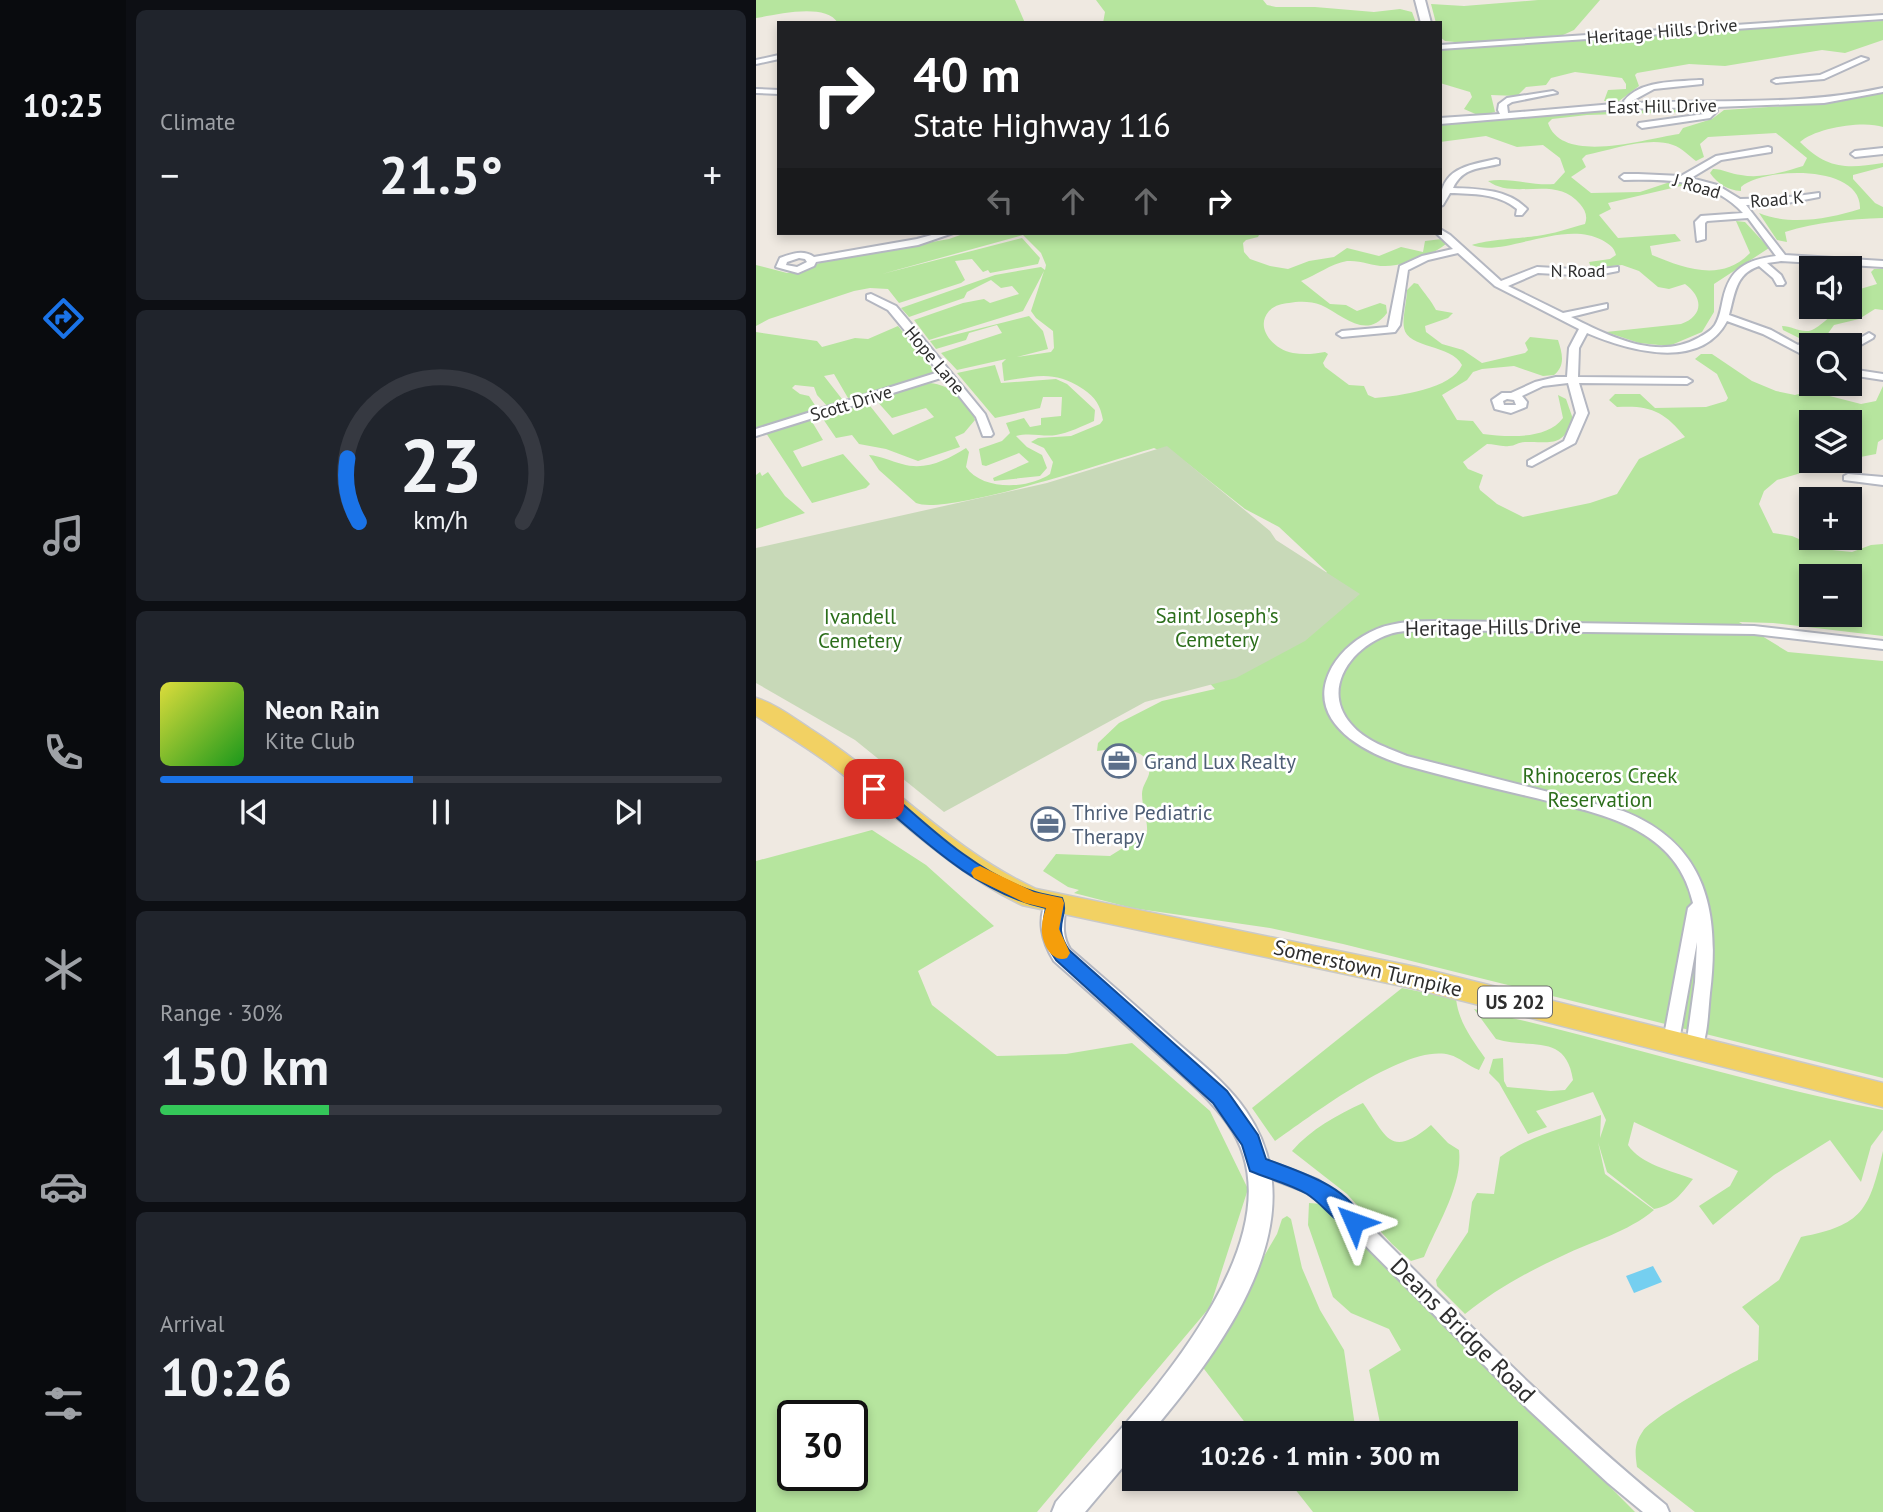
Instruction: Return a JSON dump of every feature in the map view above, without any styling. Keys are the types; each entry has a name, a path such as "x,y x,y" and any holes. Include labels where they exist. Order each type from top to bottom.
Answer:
{"main road":[{"path":"1420,0 1425,21"},
{"name":"US 202","path":"756,706 841,762 934,841 974,869 1031,898 1055,903"},
{"path":"1055,903 1050,929 1054,943 1062,955 1220,1097 1251,1142 1262,1194 1259,1224 1251,1252 1234,1289 1187,1363 1066,1512"},
{"name":"Somerstown Turnpike","path":"1055,903 1416,978 1883,1095"}],"street":[{"name":"Heritage Hills Drive","path":"1442,47 1883,17"},
{"path":"756,62 777,57"},
{"path":"1776,81 1821,77 1864,59"},
{"path":"1821,77 1829,84"},
{"path":"1631,106 1628,101 1639,91 1699,82"},
{"path":"1838,90 1847,97"},
{"name":"East Hill Drive","path":"1442,121 1631,106 1781,103 1847,97 1883,90"},
{"path":"756,91 777,94"},
{"path":"1506,116 1502,110 1503,104 1510,100 1553,93"},
{"path":"756,96 777,94"},
{"path":"1642,125 1707,116 1713,111 1710,104"},
{"path":"1683,179 1719,158 1769,149"},
{"path":"1855,154 1883,151"},
{"path":"1442,200 1455,176 1465,169 1496,162"},
{"name":"J Road","path":"1624,177 1683,179 1728,195 1750,215 1783,258"},
{"path":"1448,190 1480,192 1510,200 1522,209 1519,214"},
{"name":"Road K","path":"1738,202 1782,201 1816,195"},
{"path":"1700,239 1700,222 1704,218 1750,215"},
{"path":"1442,234 1501,285 1584,329 1632,346 1670,348 1691,345 1711,336 1724,317 1734,277 1740,271 1760,262 1783,258 1883,264"},
{"path":"812,260 919,242 942,235"},
{"path":"1342,334 1391,330 1395,324 1403,268 1425,258 1460,250"},
{"path":"1760,262 1778,277 1780,283"},
{"name":"N Road","path":"1501,285 1537,270 1592,273 1615,269"},
{"name":"Hope Lane","path":"871,297 892,308 981,416 987,434"},
{"path":"1562,316 1604,306"},
{"path":"1724,317 1767,332 1798,349"},
{"path":"1532,463 1569,443 1576,429 1582,413 1574,390 1572,369 1574,348 1584,329"},
{"path":"1862,340 1869,336"},
{"name":"Scott Drive","path":"756,433 946,373"},
{"path":"1862,374 1883,377"},
{"path":"1514,396 1539,384 1575,379 1687,381"},
{"path":"1848,478 1883,481"},
{"name":"Heritage Hills Drive","path":"1682,1044 1706,968 1703,919 1698,896 1691,874 1679,855 1661,837 1640,825 1585,806 1404,760 1360,740 1345,726 1336,711 1332,695 1333,678 1338,664 1349,652 1378,633 1398,628 1441,625 1754,630 1883,645"},
{"path":"1682,1044 1698,896"},
{"name":"Deans Bridge Road","path":"1258,1165 1312,1186 1335,1203 1547,1414 1659,1512"}],"green space":[{"path":"756,0 1015,0 1024,21 836,21 823,13 812,11 756,18"},
{"path":"1096,0 1263,0 1267,5 1276,7 1374,12 1400,9 1412,12 1415,21 1103,21 1105,12"},
{"path":"1538,0 1600,0 1574,30 1563,35 1464,43 1445,41 1442,39 1442,21 1435,21 1431,4 1464,6"},
{"path":"1883,21 1883,40 1845,53 1822,50 1725,66 1689,64 1637,73 1635,75 1639,86 1619,101 1604,101 1608,90 1626,89 1622,78 1575,72 1551,78 1546,85 1526,87 1517,96 1491,95 1495,112 1480,116 1464,109 1472,97 1470,92 1442,84 1442,50 1741,27"},
{"path":"1883,93 1883,127 1864,124 1828,129 1800,142 1819,158 1838,165 1883,163 1883,167 1853,175 1853,179 1875,203 1883,207 1883,218 1833,222 1785,232 1787,242 1777,240 1759,213 1783,219 1809,220 1860,209 1856,194 1845,184 1829,177 1789,173 1770,176 1753,180 1741,187 1741,191 1723,186 1710,173 1717,169 1756,176 1803,166 1807,158 1776,133 1708,137 1700,144 1704,157 1696,161 1676,146 1653,142 1586,155 1582,159 1586,167 1571,177 1591,193 1640,192 1670,182 1685,185 1608,203 1611,209 1599,215 1618,238 1675,234 1681,241 1650,246 1652,255 1689,268 1727,268 1750,253 1736,221 1745,222 1769,248 1714,284 1714,312 1702,332 1669,346 1639,343 1606,332 1681,324 1697,312 1698,301 1695,295 1685,284 1669,289 1658,287 1639,271 1622,265 1591,268 1589,262 1610,259 1616,255 1611,246 1602,240 1570,234 1500,247 1472,245 1543,235 1585,224 1585,211 1570,195 1547,189 1510,189 1488,181 1554,184 1565,172 1560,158 1543,145 1517,147 1486,136 1442,142 1442,125 1617,110 1693,109 1688,112 1587,115 1552,119 1548,123 1556,136 1570,143 1587,146 1628,144 1679,134 1683,128 1712,119 1724,110 1832,103"},
{"path":"960,235 1023,235 882,274 1022,238 1040,258 1038,264 990,273 988,270 983,272 972,259 955,261 965,280 961,283 899,303 888,289 854,291 769,319 756,326 756,265 787,273 825,261"},
{"name":"Rhinoceros Creek Reservation","path":"1023,235 1259,235 1243,243 1244,252 1250,259 1288,269 1309,261 1334,257 1347,248 1379,256 1401,247 1423,252 1425,241 1442,239 1446,244 1409,262 1385,266 1347,261 1301,281 1330,304 1346,305 1357,311 1380,303 1386,305 1387,313 1379,321 1371,325 1354,323 1321,305 1297,302 1278,305 1269,311 1265,318 1265,331 1273,343 1286,351 1305,354 1325,352 1328,354 1323,363 1325,367 1349,385 1364,386 1368,395 1375,398 1423,390 1447,380 1462,365 1457,358 1407,335 1404,324 1407,290 1414,283 1418,284 1436,310 1453,313 1448,318 1425,326 1426,332 1442,344 1463,350 1482,363 1525,353 1528,350 1525,343 1530,337 1558,340 1562,363 1554,375 1543,376 1514,366 1482,369 1473,372 1467,380 1442,395 1457,420 1473,421 1483,434 1503,436 1537,434 1556,425 1563,418 1558,395 1566,399 1573,419 1560,439 1506,446 1487,444 1463,462 1468,469 1483,475 1480,490 1497,504 1523,517 1590,503 1617,494 1639,459 1685,437 1670,421 1656,412 1639,407 1617,407 1609,400 1615,394 1640,394 1655,408 1706,407 1726,401 1728,398 1717,374 1695,359 1701,354 1712,354 1752,381 1776,391 1799,396 1830,396 1861,404 1876,401 1883,386 1883,439 1878,442 1876,454 1862,457 1862,410 1799,410 1801,473 1777,480 1764,491 1759,504 1773,533 1799,539 1799,550 1852,552 1883,544 1883,636 1807,627 1862,627 1862,564 1799,564 1799,626 1739,622 1788,652 1883,661 1883,1078 1343,944 1270,928 1132,908 1074,893 1079,890 1068,887 1043,871 1056,854 1110,856 1147,833 1142,794 1149,774 1149,765 1139,753 1131,750 1097,751 1098,743 1119,723 1162,701 1215,689 1204,677 1327,572 1279,527 1245,509 1187,463 1154,448 994,494 933,505 916,503 879,470 869,455 919,466 943,460 966,448 969,452 966,467 973,475 994,484 1030,483 1050,474 1053,462 1044,448 1031,442 1038,438 1071,436 1100,424 1103,420 1099,406 1091,396 1073,383 1045,376 1004,381 1002,363 1006,359 957,370 941,353 1002,333 997,325 969,333 966,340 936,349 930,341 1029,316 1043,331 1048,349 1017,357 1051,352 1054,348 1053,331 1031,311 1044,271 1023,311 929,340 914,320 963,303 984,299 990,303 1019,294 1012,286 1001,288 991,280 967,292 964,298 909,317 901,308 995,275 1041,267 1045,270 1046,265 1041,253"},
{"path":"1874,269 1883,269 1883,310 1875,309 1862,317 1862,288 1877,284 1871,272"},
{"path":"1828,319 1859,319 1834,325 1828,333 1799,333 1799,338 1783,330 1782,326 1803,331 1818,327"},
{"path":"898,326 933,369 932,374 848,398 834,374 824,376 842,399 828,407 817,395 814,387 795,385 792,388 809,396 818,410 756,429 756,332 817,341 822,347 855,338 868,339"},
{"path":"995,365 1001,383 1056,379 1067,384 1095,410 1094,421 1065,433 1016,436 1027,447 1042,455 1047,468 1040,476 994,481 993,478 1029,462 1019,453 986,466 982,465 979,449 1002,441 1010,433 1006,423 1024,418 1030,427 1041,425 1041,418 1061,416 1062,397 1043,397 1040,408 995,418 957,373"},
{"path":"930,383 952,390 969,406 975,420 964,433 955,437 960,447 918,461 886,449 859,444 852,435 836,438 821,416 867,402 893,435 934,417 926,408 892,418 875,399"},
{"path":"811,420 823,440 793,451 802,467 843,454 870,484 866,488 812,503 766,433"},
{"name":"Ivandell Cemetery","path":"1167,446 1270,531 1276,540 1360,594 1305,641 1236,678 1145,702 944,812 855,740 756,683 756,548 1047,483"},
{"path":"760,472 762,476 768,472 785,496 805,513 756,529 756,475"},
{"path":"872,830 926,865 994,926 918,971 932,1005 997,1056 1066,1054 1132,1043 1210,1111 1248,1189 1210,1307 1037,1512 756,1512 756,861"},
{"path":"1402,988 1456,999 1463,1023 1485,1058 1479,1070 1450,1055 1432,1054 1410,1059 1335,1099 1275,1141 1252,1108"},
{"path":"1474,1009 1780,1087 1883,1110 1883,1130 1871,1146 1861,1182 1830,1140 1774,1175 1713,1225 1699,1206 1730,1186 1738,1171 1634,1122 1628,1145 1633,1152 1657,1166 1693,1179 1681,1194 1667,1205 1654,1209 1607,1172 1598,1142 1605,1174 1654,1210 1622,1230 1524,1275 1465,1314 1437,1286 1436,1280 1468,1232 1472,1202 1477,1193 1494,1194 1500,1157 1537,1137 1601,1115 1600,1138 1606,1120 1593,1092 1536,1111 1547,1127 1528,1134 1499,1083 1489,1073 1493,1059 1503,1058 1504,1081 1507,1087 1551,1091 1565,1090 1573,1080 1569,1065 1555,1049 1496,1039"},
{"path":"1363,1103 1391,1140 1406,1141 1431,1125 1448,1143 1459,1150 1453,1191 1424,1257 1411,1261 1347,1194 1292,1151 1325,1123"},
{"path":"1883,1151 1883,1512 1695,1512 1637,1467 1636,1448 1640,1436 1650,1424 1679,1404 1758,1360 1759,1326 1742,1307 1779,1280 1801,1237 1838,1227 1860,1212 1873,1188"},
{"path":"1309,1203 1322,1204 1502,1378 1635,1512 1313,1512 1296,1491 1518,1491 1518,1421 1380,1421 1369,1370 1401,1350 1389,1329 1351,1313 1333,1297 1308,1225"},
{"path":"1287,1216 1291,1219 1302,1268 1320,1310 1344,1350 1354,1421 1244,1421 1201,1365 1277,1234 1282,1219"}],"water":[{"path":"1653,1266 1662,1282 1634,1293 1626,1276"}],"slow traffic":[{"path":"980,873 1031,898 1055,903 1050,929 1054,943 1061,953"}],"place":[{"name":"Grand Lux Realty","path":"1119,761"},
{"name":"Thrive Pediatric Therapy","path":"1048,824"}],"route":[{"path":"874,789 934,841 983,875 1031,898 1055,903 1050,929 1054,943 1062,955 1220,1097 1238,1119 1251,1142 1258,1165 1312,1186 1354,1222"}],"park label":[{"name":"Saint Joseph's Cemetery","path":"1217,627"}]}
